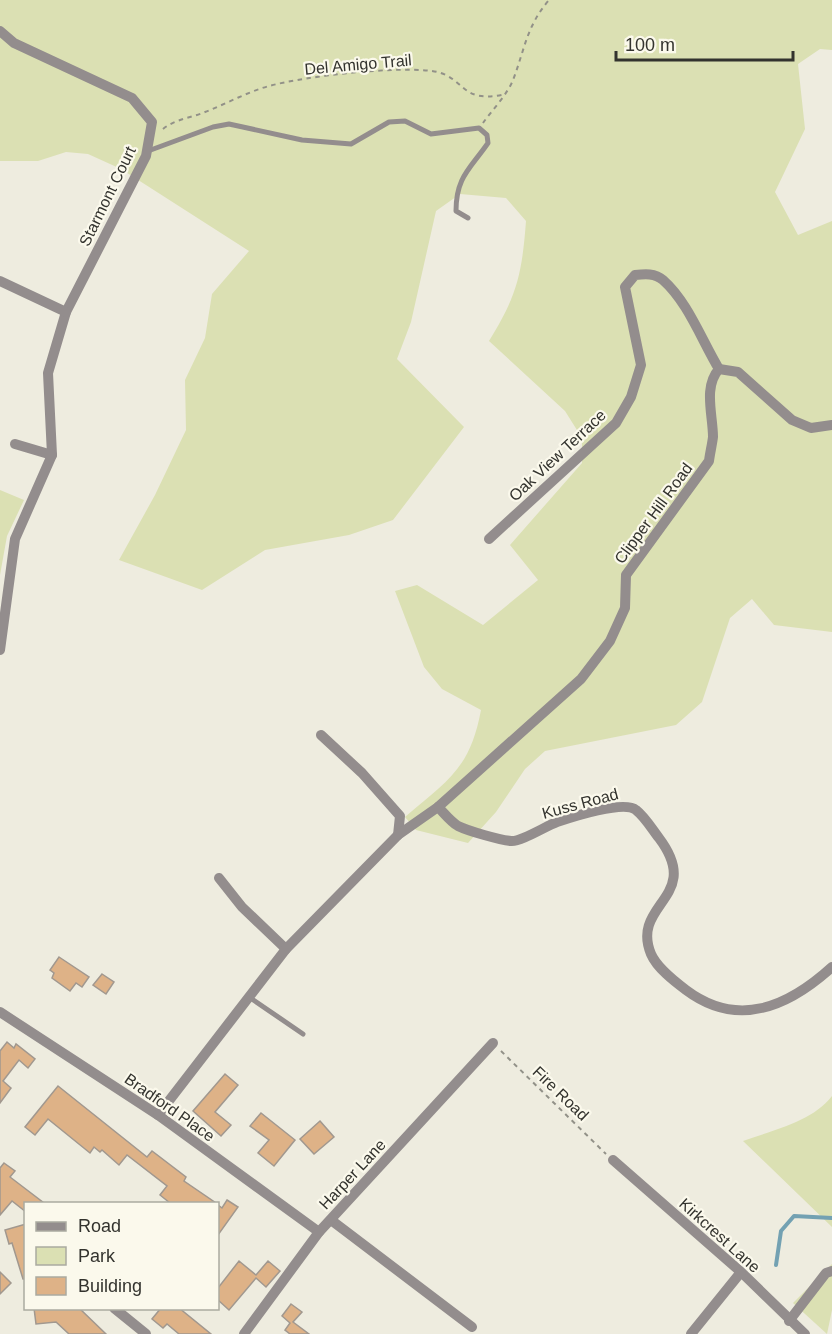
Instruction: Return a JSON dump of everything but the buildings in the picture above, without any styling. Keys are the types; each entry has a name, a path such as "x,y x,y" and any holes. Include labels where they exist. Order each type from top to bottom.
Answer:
{"street":[{"name":"Starmont Court","path":"0,31 14,43 132,99 152,122 146,152 66,312 48,373 52,455"},
{"name":"Oak View Terrace","path":"489,539 616,423 632,397 641,365 625,287 635,275 649,274 662,279 683,307 719,369"},
{"path":"0,280 66,312"},
{"path":"719,369 738,372 792,420 811,428 832,425"},
{"name":"Clipper Hill Road","path":"438,807 580,679 610,641 625,608 626,575 709,461 713,438 710,391 715,374 719,369"},
{"path":"0,650 15,539 52,455 15,444"},
{"path":"321,735 362,773 400,816 398,835"},
{"name":"Kuss Road","path":"438,807 457,825 512,842 558,822 579,816 620,806 636,809 667,850 674,864 675,881 648,924 651,954 674,981 704,1003 720,1009 739,1012 759,1010 790,997 832,967"},
{"path":"158,1115 286,949 398,835 438,807"},
{"path":"219,878 242,907 286,949"},
{"name":"Bradford Place","path":"0,1012 158,1115 319,1232"},
{"name":"Harper Lane","path":"244,1334 319,1232 493,1043"},
{"name":"Kirkcrest Lane","path":"613,1160 741,1272 805,1334"},
{"path":"331,1220 472,1326"},
{"path":"789,1321 826,1273 832,1270"},
{"path":"691,1334 741,1272"},
{"path":"116,1310 146,1334"}],"lane":[{"path":"146,152 213,127 229,124 302,140 351,144 389,122 405,121 431,134 479,128 487,135 488,143 468,167 456,192 456,211 468,218"},
{"path":"249,996 303,1034"}],"path":[{"path":"479,128 512,83 524,41 535,16 549,0"},
{"name":"Del Amigo Trail","path":"148,140 170,123 203,113 268,86 340,75 411,69 436,71 458,82 471,95 486,98 502,95"},
{"name":"Fire Road","path":"493,1043 613,1160"}],"green space":[{"path":"0,0 832,0 832,50 820,49 798,64 805,129 775,192 798,235 832,221 832,632 774,625 752,599 730,618 702,702 676,725 545,751 525,769 496,812 468,843 416,830 405,817 455,772 471,746 481,710 442,689 424,667 395,591 417,585 483,625 538,580 510,545 582,463 582,438 565,411 489,341 512,297 520,270 526,221 506,198 460,194 436,211 411,322 397,359 464,427 393,520 349,535 265,550 202,590 119,560 155,495 186,430 185,380 205,338 212,294 249,251 121,169 88,154 66,152 38,161 0,161"},
{"path":"0,490 24,500 7,536 0,575"},
{"path":"832,1096 832,1227 743,1141 803,1119 824,1105"},
{"path":"832,1264 832,1310 827,1334 793,1303"}],"waterway":[{"path":"776,1265 781,1231 794,1216 832,1218"}]}
